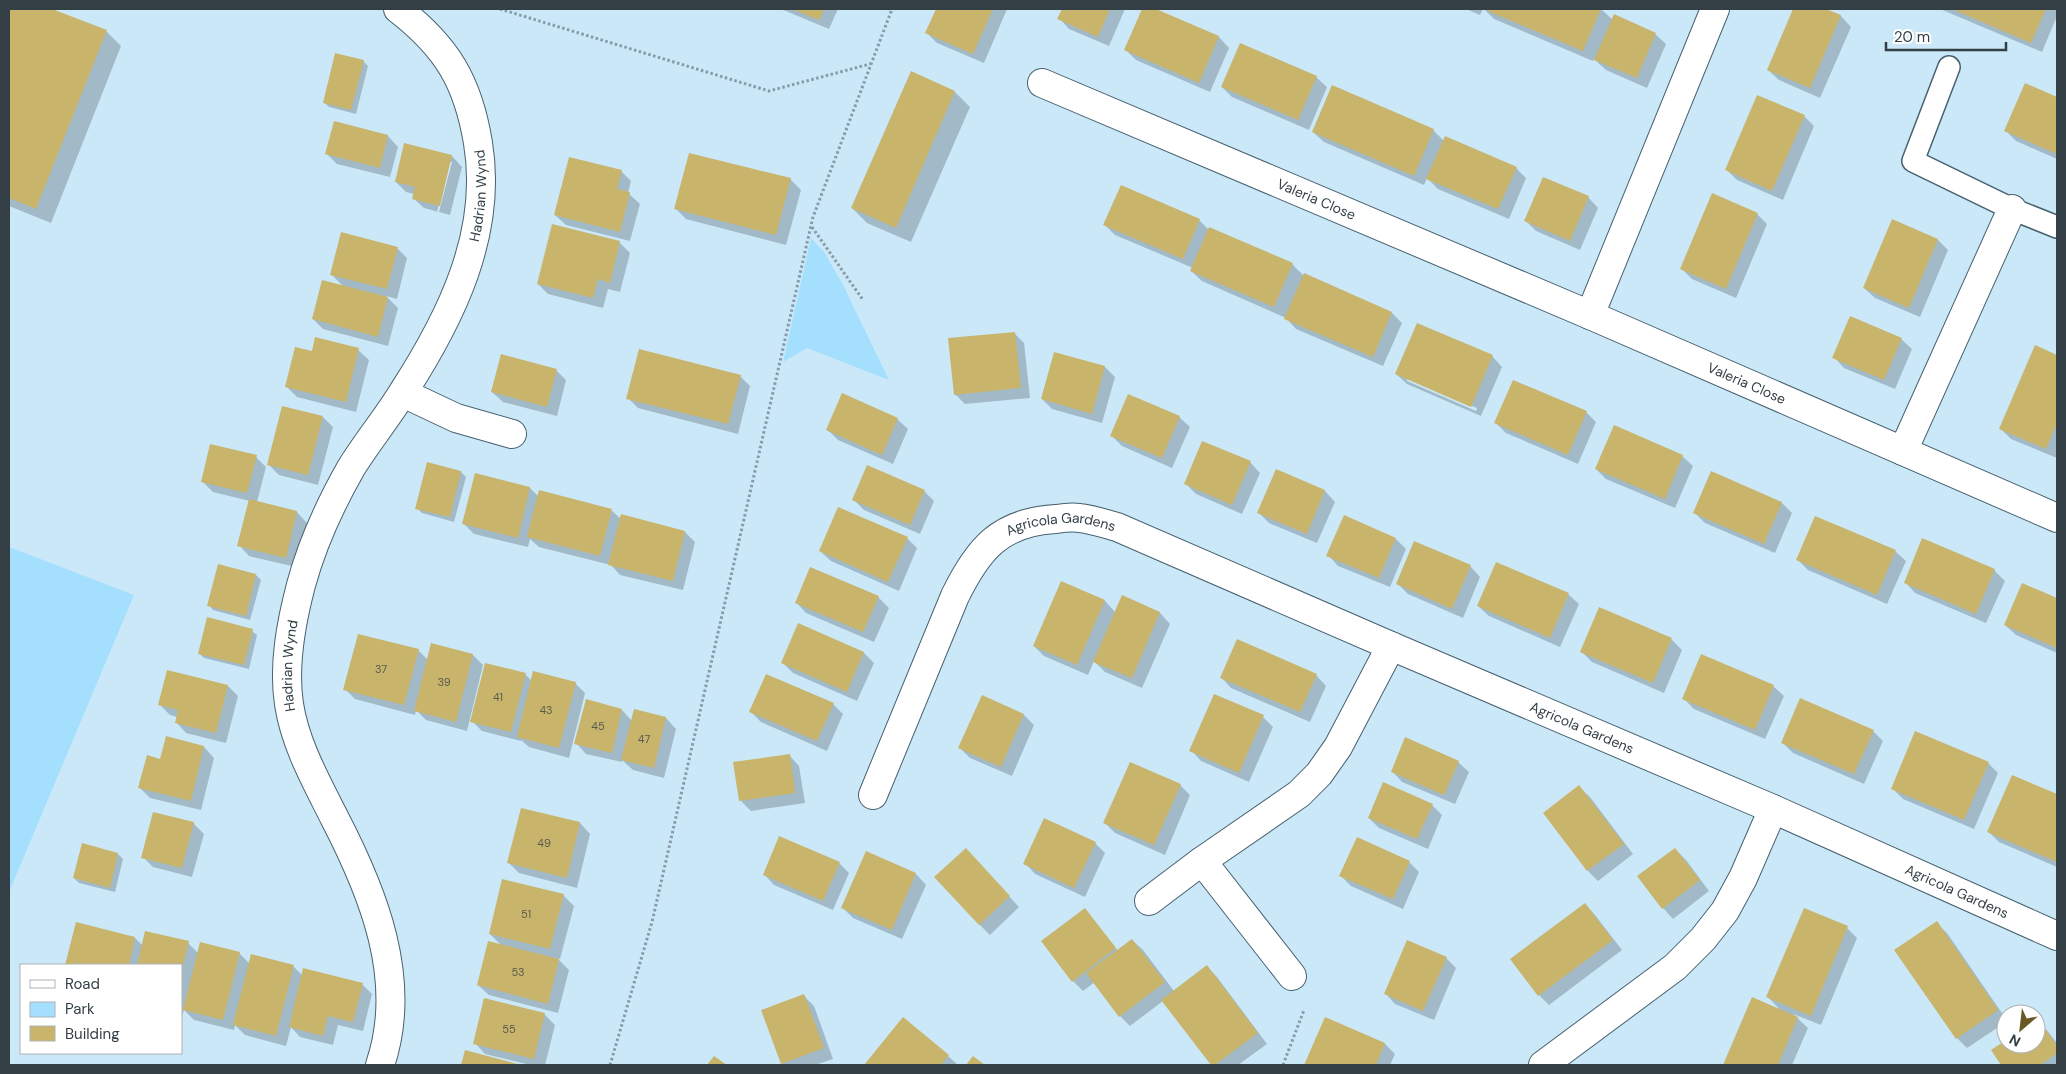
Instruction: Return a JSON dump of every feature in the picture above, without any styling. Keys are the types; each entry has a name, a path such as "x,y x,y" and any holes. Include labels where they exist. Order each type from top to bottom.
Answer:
{"street":[{"name":"Hadrian Wynd","path":"380,1065 384,1054 390,1015 390,986 386,948 361,870 312,773 298,737 289,704 288,674 291,629 310,553 327,514 352,468 431,348 465,274 476,234 480,199 480,156 474,114 462,83 444,53 420,26 398,9"},
{"path":"1590,315 1715,9"},
{"name":"Valeria Close","path":"1042,83 1590,315 2057,518"},
{"path":"1903,451 2012,209"},
{"path":"403,393 456,418 512,434"},
{"name":"Agricola Gardens","path":"873,794 955,596 968,570 985,547 1011,528 1041,519 1078,517 1117,527 1772,809 2057,936"},
{"path":"1150,901 1202,861 1299,794 1319,774 1338,747 1390,646"},
{"path":"1543,1065 1572,1057 1675,967 1703,939 1725,911 1743,878 1772,809"},
{"path":"1202,861 1292,976"}],"lane":[{"path":"1949,67 1913,161 2012,209 2057,227"}],"path":[{"path":"500,9 769,91 870,64"},
{"path":"610,1065 652,922 813,217 892,9"},
{"path":"811,226 863,300"},
{"path":"1283,1065 1310,992 1292,976"}],"green space":[{"path":"811,238 824,252 842,283 889,380 807,348 783,362"},
{"path":"9,547 134,595 9,892"}],"building":[{"path":"9,9 52,9 107,30 36,209 9,198"},
{"path":"792,9 824,9 819,20"},
{"path":"936,9 993,9 973,54 925,33"},
{"path":"1062,9 1110,9 1098,37 1057,19"},
{"path":"1142,9 1156,9 1219,36 1199,83 1124,50"},
{"path":"1483,9 1601,9 1583,51"},
{"path":"1793,9 1826,9 1841,15 1810,88 1767,70"},
{"path":"1952,9 2046,9 2031,43"},
{"path":"1614,14 1656,33 1637,78 1594,60"},
{"path":"1240,43 1317,76 1298,120 1221,87"},
{"path":"335,53 364,60 351,110 323,103"},
{"path":"911,71 955,91 896,228 851,208"},
{"path":"2025,83 2057,97 2057,154 2004,131"},
{"path":"1332,85 1434,129 1414,176 1312,132"},
{"path":"1757,95 1805,115 1772,191 1725,170"},
{"path":"334,121 388,135 380,168 325,154"},
{"path":"1445,136 1517,167 1498,209 1426,179"},
{"path":"404,143 452,155 440,206 412,199 415,187 395,182"},
{"path":"689,153 791,178 776,235 674,209"},
{"path":"569,157 622,170 617,189 630,192 620,232 554,215"},
{"path":"1543,177 1589,196 1570,241 1524,221"},
{"path":"1121,185 1200,219 1183,259 1103,225"},
{"path":"1712,193 1758,213 1726,289 1680,269"},
{"path":"1892,219 1938,239 1909,308 1863,288"},
{"path":"552,224 620,241 610,283 598,279 593,298 537,284"},
{"path":"1209,227 1293,263 1274,307 1190,271"},
{"path":"341,232 398,247 387,289 330,275"},
{"path":"1304,273 1392,312 1373,357 1284,319"},
{"path":"322,280 388,297 378,337 312,319"},
{"path":"1850,316 1902,338 1884,380 1832,358"},
{"path":"1417,323 1493,355 1471,407 1395,374"},
{"path":"1015,332 1021,388 954,395 948,338"},
{"path":"315,337 359,348 346,402 285,387 295,347 312,351"},
{"path":"2035,345 2057,355 2057,423 2046,449 1999,429"},
{"path":"639,349 741,375 728,424 626,399"},
{"path":"1054,352 1105,366 1092,414 1041,399"},
{"path":"501,354 557,369 547,407 491,392"},
{"path":"1513,380 1587,411 1568,455 1494,423"},
{"path":"842,393 898,418 882,455 826,430"},
{"path":"1128,394 1180,416 1162,458 1110,436"},
{"path":"282,406 323,416 308,475 267,465"},
{"path":"1614,425 1683,455 1665,499 1595,469"},
{"path":"1202,441 1251,461 1232,505 1184,484"},
{"path":"210,444 257,455 247,493 201,482"},
{"path":"427,462 461,471 450,517 415,509"},
{"path":"867,465 925,490 910,525 852,500"},
{"path":"1276,469 1325,490 1307,534 1257,513"},
{"path":"1711,471 1782,502 1764,544 1693,513"},
{"path":"475,473 530,487 518,538 462,524"},
{"path":"539,490 612,509 600,556 527,537"},
{"path":"249,499 297,511 286,558 237,546"},
{"path":"838,507 908,537 888,582 819,551"},
{"path":"621,514 685,531 673,581 608,565"},
{"path":"1344,515 1396,538 1379,578 1326,556"},
{"path":"1815,516 1896,550 1877,595 1796,560"},
{"path":"1922,538 1995,569 1976,614 1904,583"},
{"path":"1414,541 1471,565 1452,609 1396,584"},
{"path":"1496,562 1569,593 1550,638 1477,606"},
{"path":"218,564 256,574 246,616 207,606"},
{"path":"810,567 879,596 863,632 795,603"},
{"path":"1061,581 1105,600 1077,665 1033,646"},
{"path":"2022,583 2057,598 2057,648 2004,625"},
{"path":"1122,595 1160,612 1132,678 1093,662"},
{"path":"1599,607 1672,638 1653,683 1580,652"},
{"path":"207,617 253,629 244,665 198,654"},
{"path":"798,623 864,652 847,692 781,663"},
{"path":"358,634 419,649 404,705 343,690"},
{"path":"1237,639 1317,674 1300,712 1220,678"},
{"path":"431,643 473,654 456,722 414,711"},
{"path":"1701,654 1774,685 1755,730 1682,699"},
{"path":"485,663 526,673 511,732 470,722"},
{"path":"167,670 228,685 216,733 175,723 178,710 158,705"},
{"path":"533,671 576,682 559,748 517,737"},
{"path":"766,674 834,703 817,741 749,712"},
{"path":"1214,694 1264,715 1239,773 1189,751"},
{"path":"982,695 1024,714 1001,767 958,748"},
{"path":"1800,698 1874,730 1854,774 1781,743"},
{"path":"586,699 622,709 612,753 574,744"},
{"path":"634,709 666,717 654,768 621,760"},
{"path":"1915,731 1989,762 1964,820 1891,789"},
{"path":"166,736 204,746 191,801 138,788 147,755 160,759"},
{"path":"1405,737 1459,761 1444,795 1391,772"},
{"path":"790,754 795,793 739,801 733,762"},
{"path":"1130,762 1181,784 1154,845 1103,823"},
{"path":"2012,775 2057,794 2057,862 1987,832"},
{"path":"1383,782 1433,804 1417,839 1368,818"},
{"path":"1579,785 1624,844 1587,871 1543,813"},
{"path":"521,808 580,822 567,878 507,863"},
{"path":"153,812 194,822 182,868 141,858"},
{"path":"1044,818 1096,842 1074,888 1023,864"},
{"path":"779,836 840,862 823,901 763,875"},
{"path":"1357,837 1410,861 1393,899 1339,876"},
{"path":"82,843 118,853 110,888 73,878"},
{"path":"966,848 1010,896 979,925 934,877"},
{"path":"1675,848 1700,880 1662,909 1637,876"},
{"path":"866,851 916,873 892,930 841,908"},
{"path":"502,879 564,894 550,949 489,934"},
{"path":"1585,903 1613,940 1538,996 1510,959"},
{"path":"1085,908 1116,948 1072,982 1041,941"},
{"path":"1804,908 1848,926 1811,1016 1766,997"},
{"path":"1937,921 1996,1007 1996,1011 1956,1039 1894,950"},
{"path":"76,922 135,937 129,964 65,964"},
{"path":"145,931 189,941 183,965 137,964"},
{"path":"1132,939 1165,982 1119,1017 1086,973"},
{"path":"1407,940 1447,957 1423,1011 1384,994"},
{"path":"488,941 559,959 548,1004 477,985"},
{"path":"200,942 240,952 223,1020 183,1010"},
{"path":"251,954 294,965 276,1036 233,1025"},
{"path":"1207,965 1258,1033 1215,1065 1211,1065 1161,1000"},
{"path":"303,968 363,983 353,1022 328,1016 323,1036 289,1027"},
{"path":"804,994 824,1048 781,1064 761,1010"},
{"path":"1752,997 1798,1017 1778,1065 1723,1065"},
{"path":"484,998 545,1013 534,1059 473,1044"},
{"path":"903,1017 949,1055 941,1065 864,1065"},
{"path":"1325,1017 1385,1043 1376,1065 1304,1065"},
{"path":"2046,1030 2057,1046 2057,1053 2040,1065 2001,1065 1991,1050 1996,1047 1996,1054 2046,1054"},
{"path":"465,1050 521,1065 461,1065"},
{"path":"714,1056 727,1065 707,1065"},
{"path":"973,1056 985,1065 966,1065"}]}
